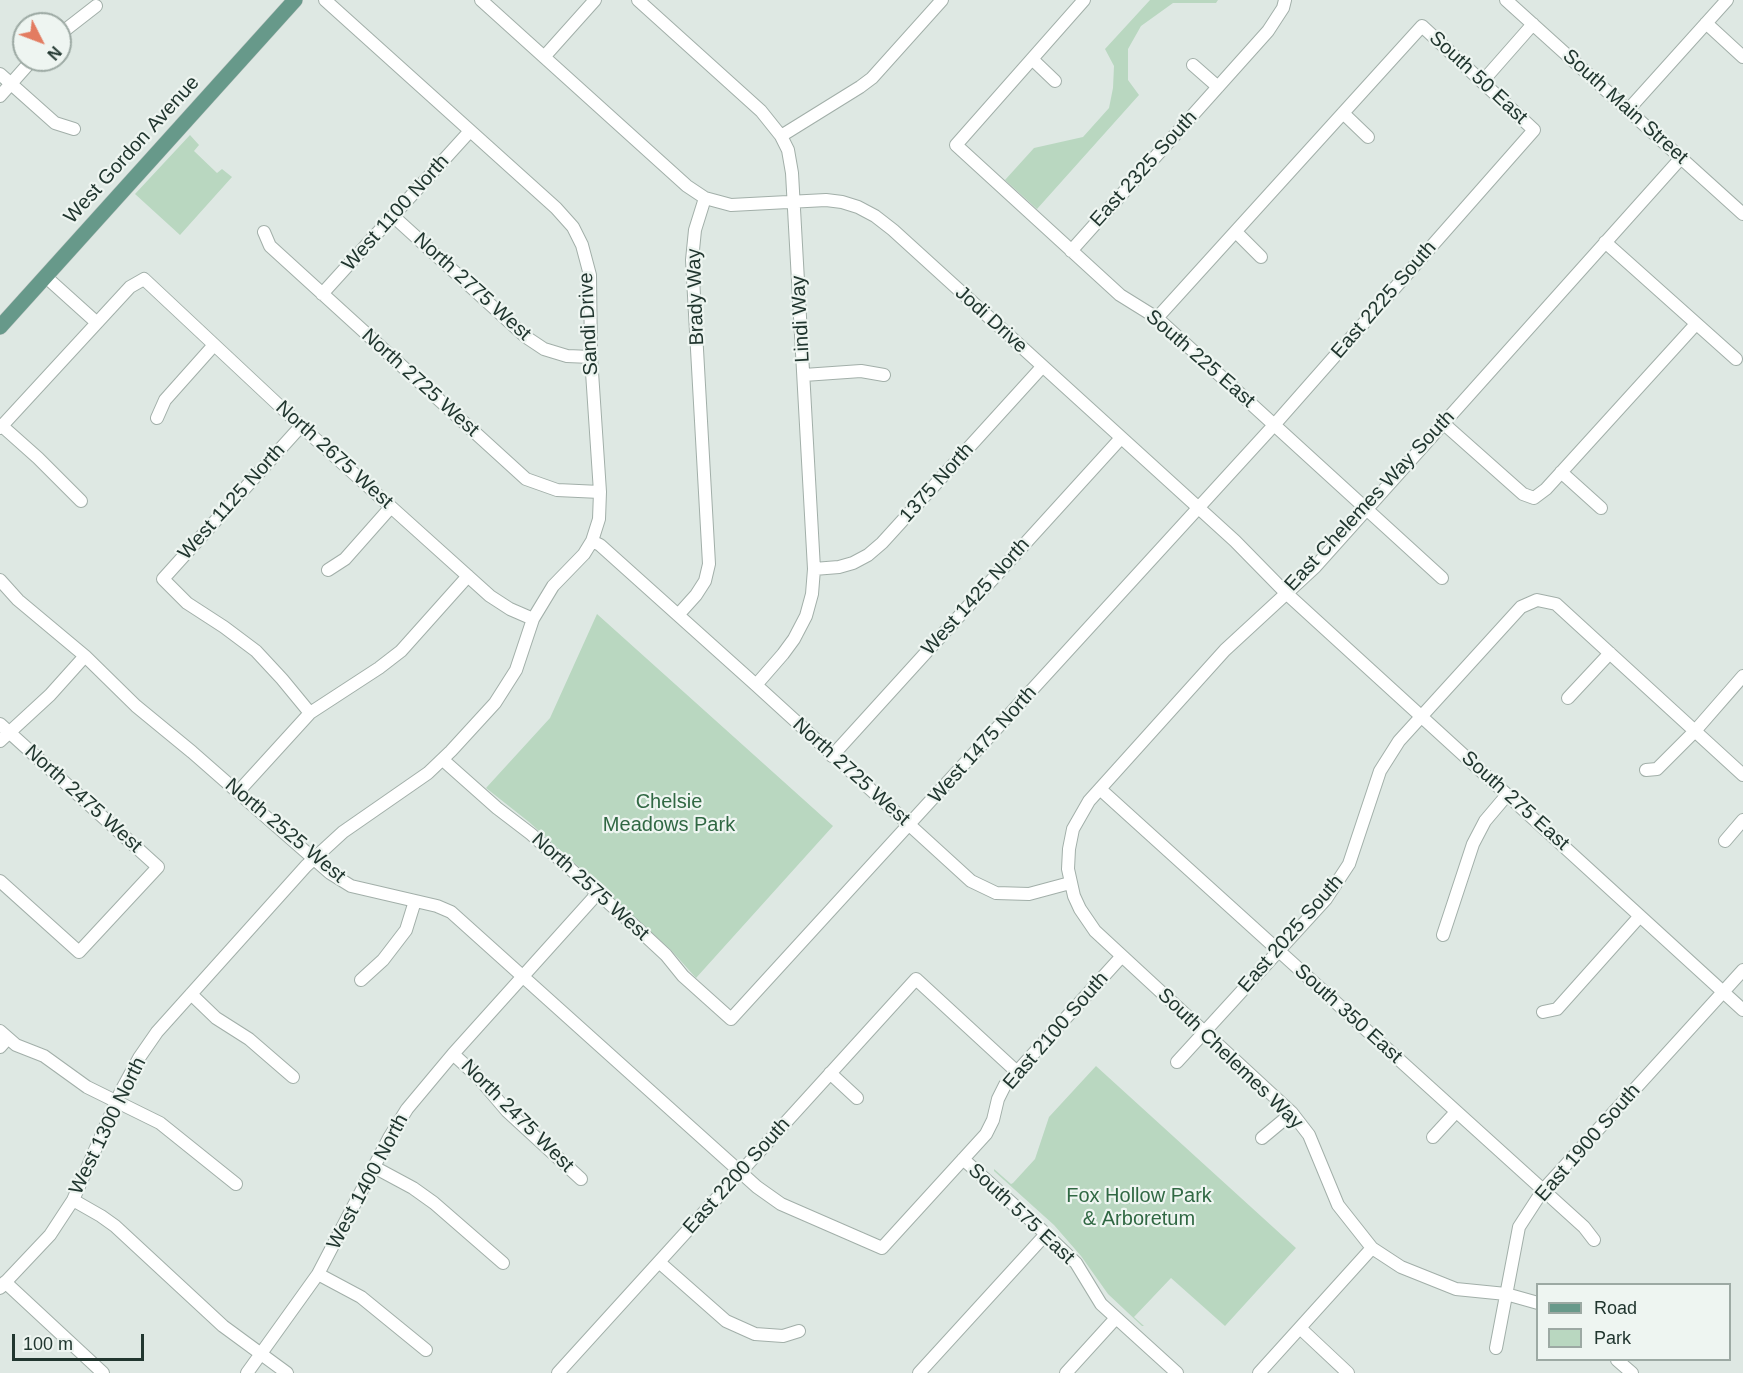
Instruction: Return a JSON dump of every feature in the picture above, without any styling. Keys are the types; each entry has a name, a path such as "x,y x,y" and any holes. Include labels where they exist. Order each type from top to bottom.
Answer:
{"main road":[{"name":"West Gordon Avenue","path":"0,327 295,0"}],"street":[{"name":"Sandi Drive","path":"325,0 556,208 573,227 582,245 590,275 591,357 600,492 599,519 592,541"},
{"path":"481,0 687,186 705,198"},
{"path":"544,57 595,0"},
{"name":"Lindi Way","path":"638,0 761,111 781,136 788,150 795,202 814,569 812,594 806,616 783,654 756,685"},
{"path":"781,136 872,78 942,0"},
{"path":"1056,81 1032,59 1084,0"},
{"name":"East 2325 South","path":"1071,251 1268,31 1283,8 1285,0"},
{"name":"South Main Street","path":"1506,0 1743,214"},
{"path":"1628,110 1727,0"},
{"path":"72,25 96,6"},
{"path":"1706,23 1743,57"},
{"path":"1482,82 1533,24"},
{"name":"South 50 East","path":"1343,113 1422,26 1534,130"},
{"name":"South 225 East","path":"1032,59 956,145 1120,295 1157,318 1442,578"},
{"path":"1192,66 1218,87"},
{"path":"0,96 22,72"},
{"path":"0,74 55,123 74,129"},
{"path":"1157,318 1343,113 1368,137"},
{"name":"East 2225 South","path":"1233,470 1534,130"},
{"name":"West 1100 North","path":"321,294 470,131"},
{"name":"East Chelemes Way South","path":"1070,884 1068,869 1072,829 1089,801 1206,669 1315,567 1681,158"},
{"name":"Jodi Drive","path":"705,198 731,205 826,200 858,207 875,216 1198,507 1286,593"},
{"name":"Brady Way","path":"678,615 705,581 709,564 692,260 695,230 705,198"},
{"name":"North 2775 West","path":"393,216 526,336 544,348 567,356 591,357"},
{"name":"North 2725 West","path":"264,232 270,246 526,479 557,490 600,492"},
{"path":"1236,232 1261,257"},
{"path":"1605,242 1736,359"},
{"path":"46,277 96,322 1,427 38,458 81,501"},
{"name":"North 2675 West","path":"96,322 129,287 144,279 301,426 468,576 500,603 532,619"},
{"path":"1443,423 1523,494 1534,498 1561,472 1696,324"},
{"path":"157,418 165,400 214,345"},
{"name":"1375 North","path":"814,569 853,563 868,555 882,543 1042,367"},
{"path":"804,375 861,371 884,375"},
{"name":"West 1125 North","path":"301,426 163,579 187,603 256,651 310,713"},
{"name":"West 1425 North","path":"832,756 1120,438"},
{"name":"West 1475 North","path":"731,1019 1233,470"},
{"path":"1561,472 1601,508"},
{"path":"328,570 345,559 391,507"},
{"path":"592,541 600,545 756,685"},
{"name":"West 1300 North","path":"3,1285 50,1234 73,1200 117,1100 139,1058 157,1032 314,859 343,832 383,803 415,784 443,760 495,703 516,670 532,619 553,586 584,554 592,541"},
{"path":"238,792 310,713 379,669 401,651 468,576"},
{"name":"North 2525 West","path":"0,580 26,608 85,656 136,706 330,873 351,886 437,906 451,912 757,1187 781,1204 882,1248"},
{"name":"South 275 East","path":"1286,593 1743,1010"},
{"name":"East 2025 South","path":"1177,1062 1326,899 1349,864 1380,771 1400,741 1521,607 1537,600 1556,604 1610,653"},
{"path":"1568,698 1610,653 1743,775"},
{"path":"3,732 50,695 85,656"},
{"path":"1646,770 1657,769 1695,731 1743,676"},
{"name":"North 2725 West","path":"756,685 971,881 996,893 1029,894 1070,884"},
{"name":"North 2475 West","path":"0,881 79,952 158,867 3,732"},
{"name":"North 2575 West","path":"443,760 491,804 531,834 666,955 683,976 731,1019"},
{"name":"South 350 East","path":"1100,789 1584,1227 1594,1240"},
{"path":"1443,935 1473,844 1485,821 1507,795"},
{"path":"1725,841 1743,820"},
{"name":"South Chelemes Way","path":"1070,884 1080,909 1095,931 1292,1113 1309,1135 1338,1205 1372,1248 1401,1267 1456,1289 1506,1294 1536,1303"},
{"name":"West 1400 North","path":"247,1373 318,1274 407,1109 453,1054 597,894"},
{"path":"361,980 383,960 406,930 416,901"},
{"path":"1543,1012 1557,1009 1640,916"},
{"name":"East 2100 South","path":"882,1248 986,1134 1005,1085 1122,956"},
{"name":"East 1900 South","path":"1496,1348 1519,1227 1543,1191 1743,970"},
{"name":"East 2200 South","path":"558,1373 916,979 1017,1072"},
{"path":"190,994 216,1018 249,1039 293,1077"},
{"path":"3,1038 44,1056 87,1087 160,1123 236,1184"},
{"name":"North 2475 West","path":"453,1054 478,1077 507,1111 581,1179"},
{"path":"830,1073 857,1098"},
{"path":"1434,1137 1456,1112"},
{"path":"1262,1138 1292,1113"},
{"name":"South 575 East","path":"963,1159 1076,1263 1101,1304 1177,1373"},
{"path":"374,1167 435,1203 503,1263"},
{"path":"73,1200 115,1226 216,1320 287,1373"},
{"path":"919,1373 1046,1234"},
{"path":"1258,1373 1372,1248"},
{"path":"659,1262 726,1322 755,1334 783,1336 799,1331"},
{"path":"318,1274 361,1297 426,1350"},
{"path":"3,1285 103,1373"},
{"path":"1066,1373 1116,1318"},
{"path":"1300,1328 1348,1373"},
{"path":"1619,1361 1632,1373"}],"green space":[{"path":"1150,0 1218,0 1216,3 1173,3 1141,26 1128,49 1128,80 1139,95 1037,209 1005,180 1034,148 1083,137 1109,108 1114,66 1105,49"},
{"path":"190,135 199,145 194,151 217,173 222,169 232,177 180,235 135,194"},
{"name":"Chelsie Meadows Park","path":"597,614 833,826 696,978 671,950 529,822 486,788 550,718"},
{"name":"Fox Hollow Park & Arboretum","path":"1096,1066 1296,1248 1225,1326 1171,1278 1134,1317 1144,1326 1142,1326 1108,1294 1081,1256 1054,1225 994,1171 994,1169 1011,1184 1013,1183 1035,1159 1049,1117"}]}
